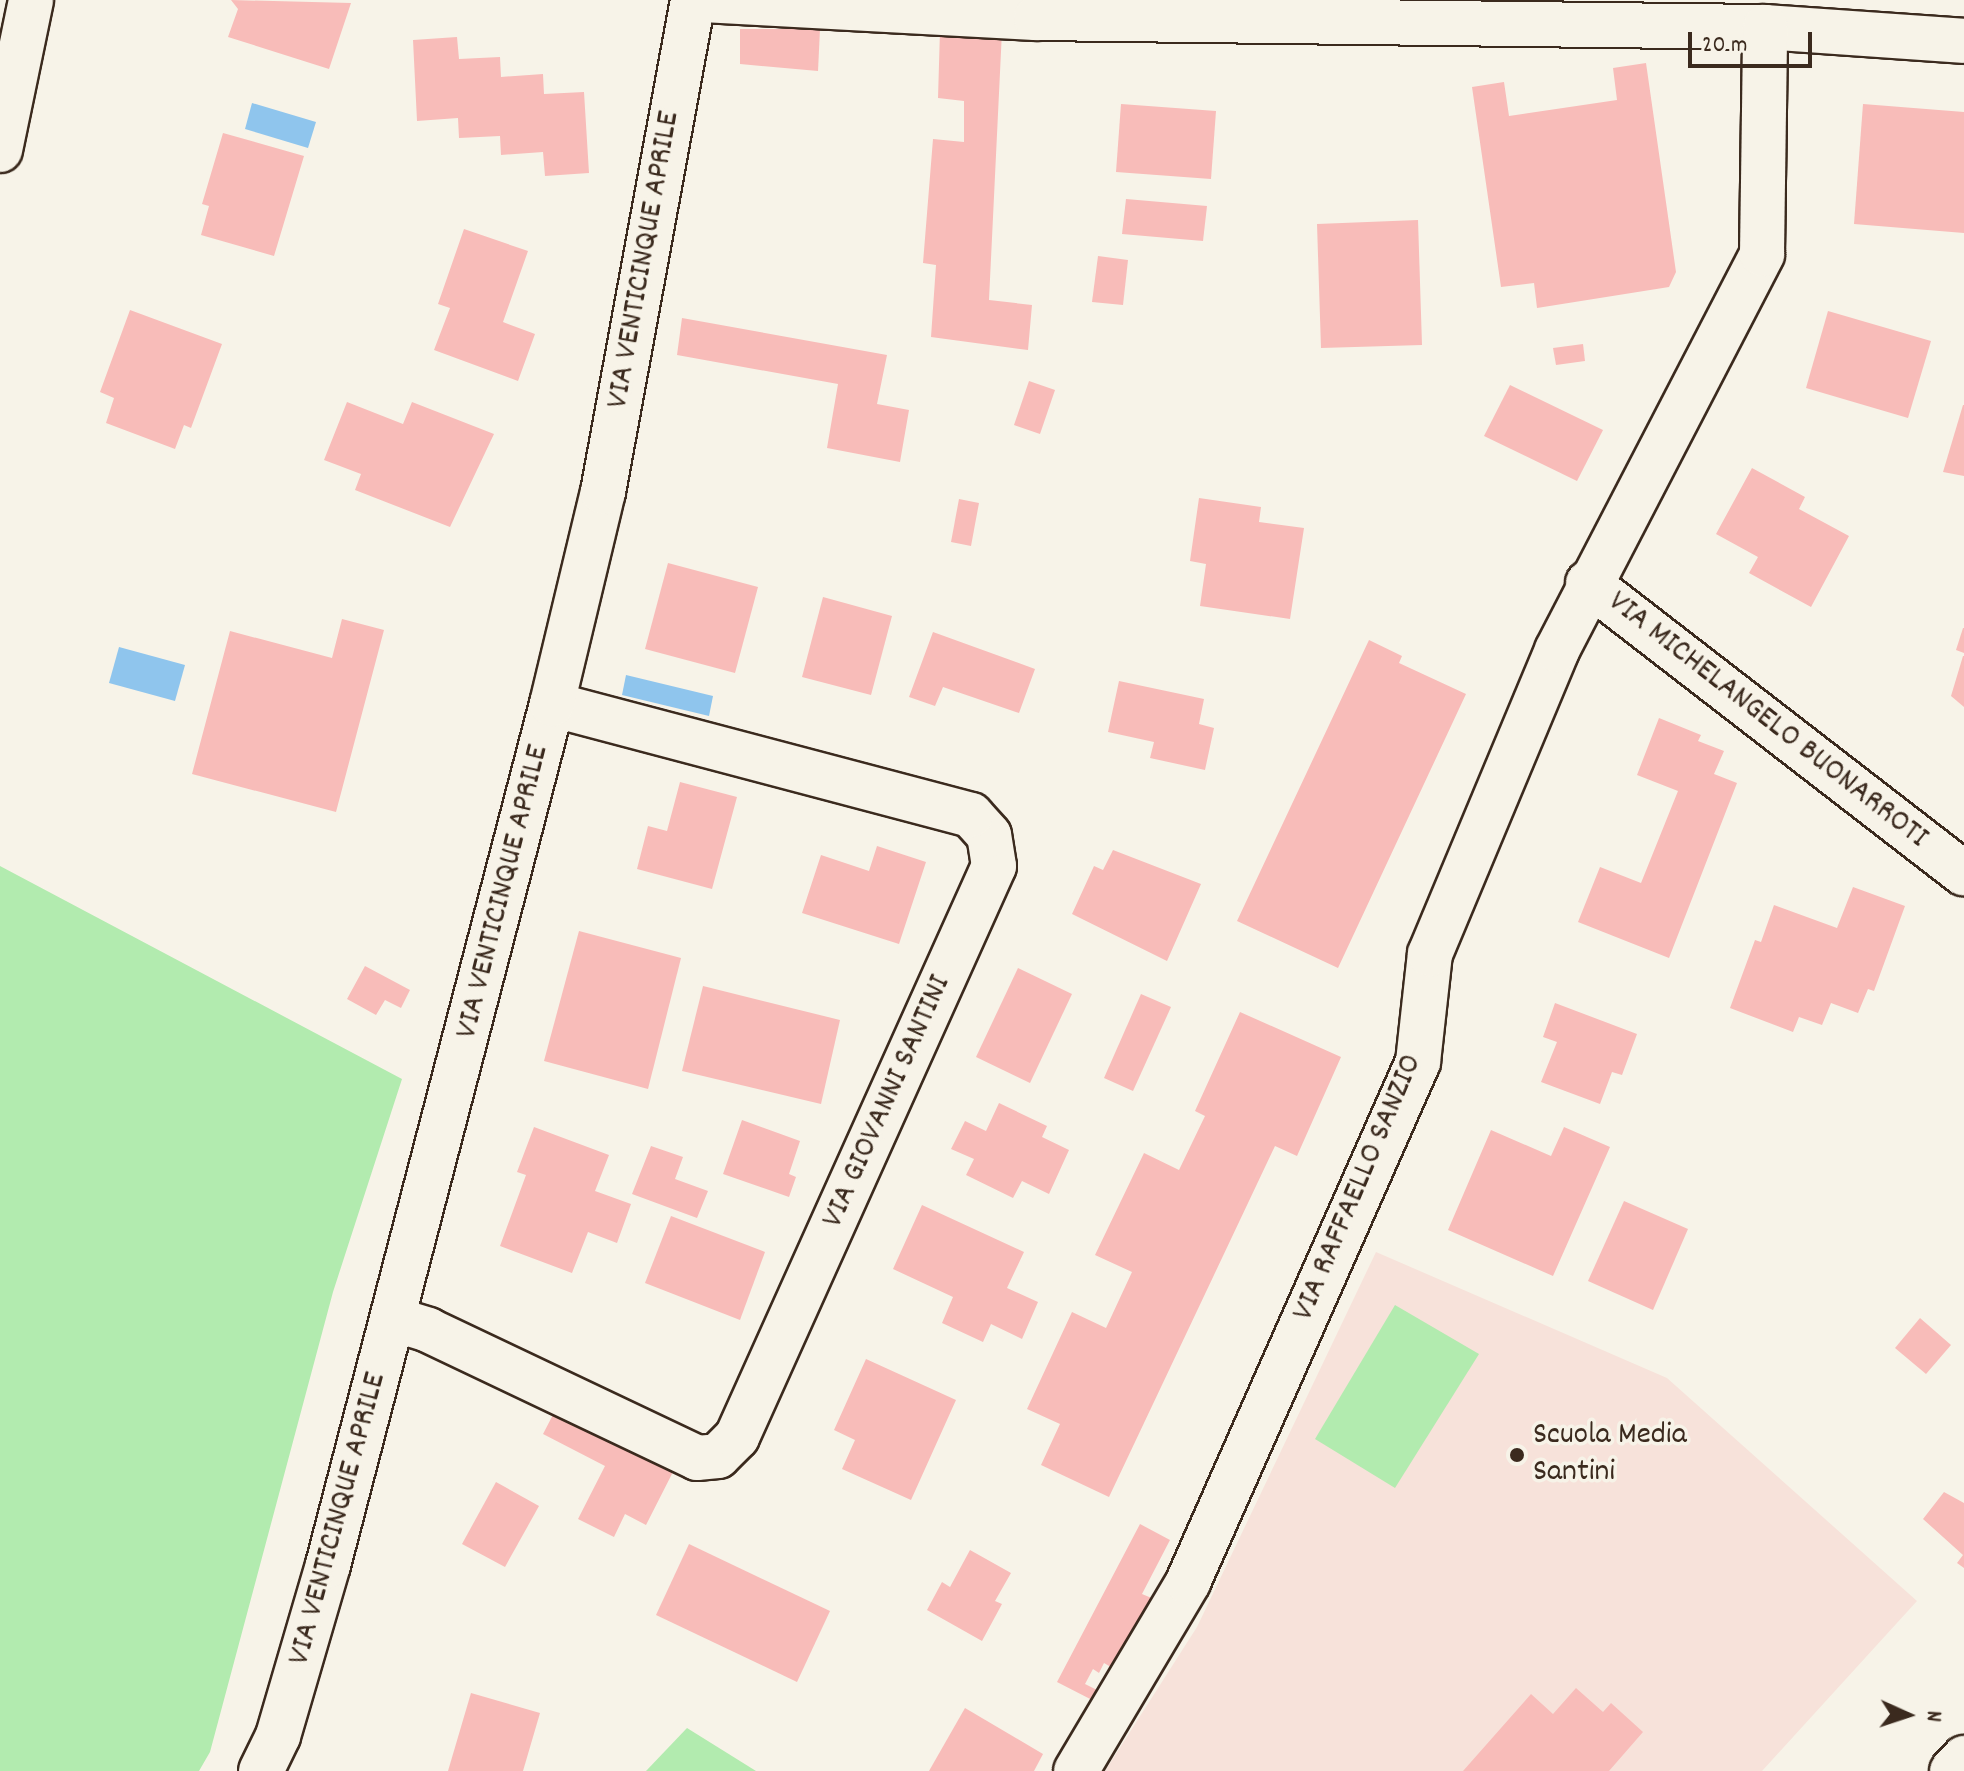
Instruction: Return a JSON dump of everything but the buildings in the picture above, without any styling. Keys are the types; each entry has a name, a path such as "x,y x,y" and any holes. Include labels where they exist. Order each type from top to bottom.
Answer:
{"street":[{"path":"0,150 31,0"},
{"name":"VIA VENTICINQUE APRILE","path":"261,1771 291,1693 393,1319 552,704 603,492 693,0"},
{"path":"702,0 1036,18 1765,27 1826,16 1964,41"},
{"name":"VIA MICHELANGELO BUONARROTI","path":"1765,27 1762,254 1588,583 1964,874"},
{"name":"VIA RAFFAELLO SANZIO","path":"1076,1771 1188,1582 1418,1062 1430,954 1588,583"},
{"name":"VIA GIOVANNI SANTINI","path":"393,1319 428,1330 697,1458 718,1456 737,1437 994,866 989,835 971,815 552,704"},
{"path":"1952,1771 1964,1758"}],"shaded area":[{"name":"Scuola Media Santini","path":"1376,1252 1667,1378 1917,1601 1762,1771 1105,1771 1197,1627"}],"green space":[{"path":"0,866 402,1079 333,1292 210,1752 199,1771 0,1771"},
{"path":"1395,1305 1479,1354 1395,1488 1315,1439"},
{"path":"687,1728 756,1771 646,1771"}],"water":[{"path":"252,103 316,122 308,148 245,129"},
{"path":"119,647 185,665 175,701 109,683"},
{"path":"626,675 713,696 709,716 622,695"}],"place":[{"name":"Scuola Media Santini","path":"1517,1455"}]}
